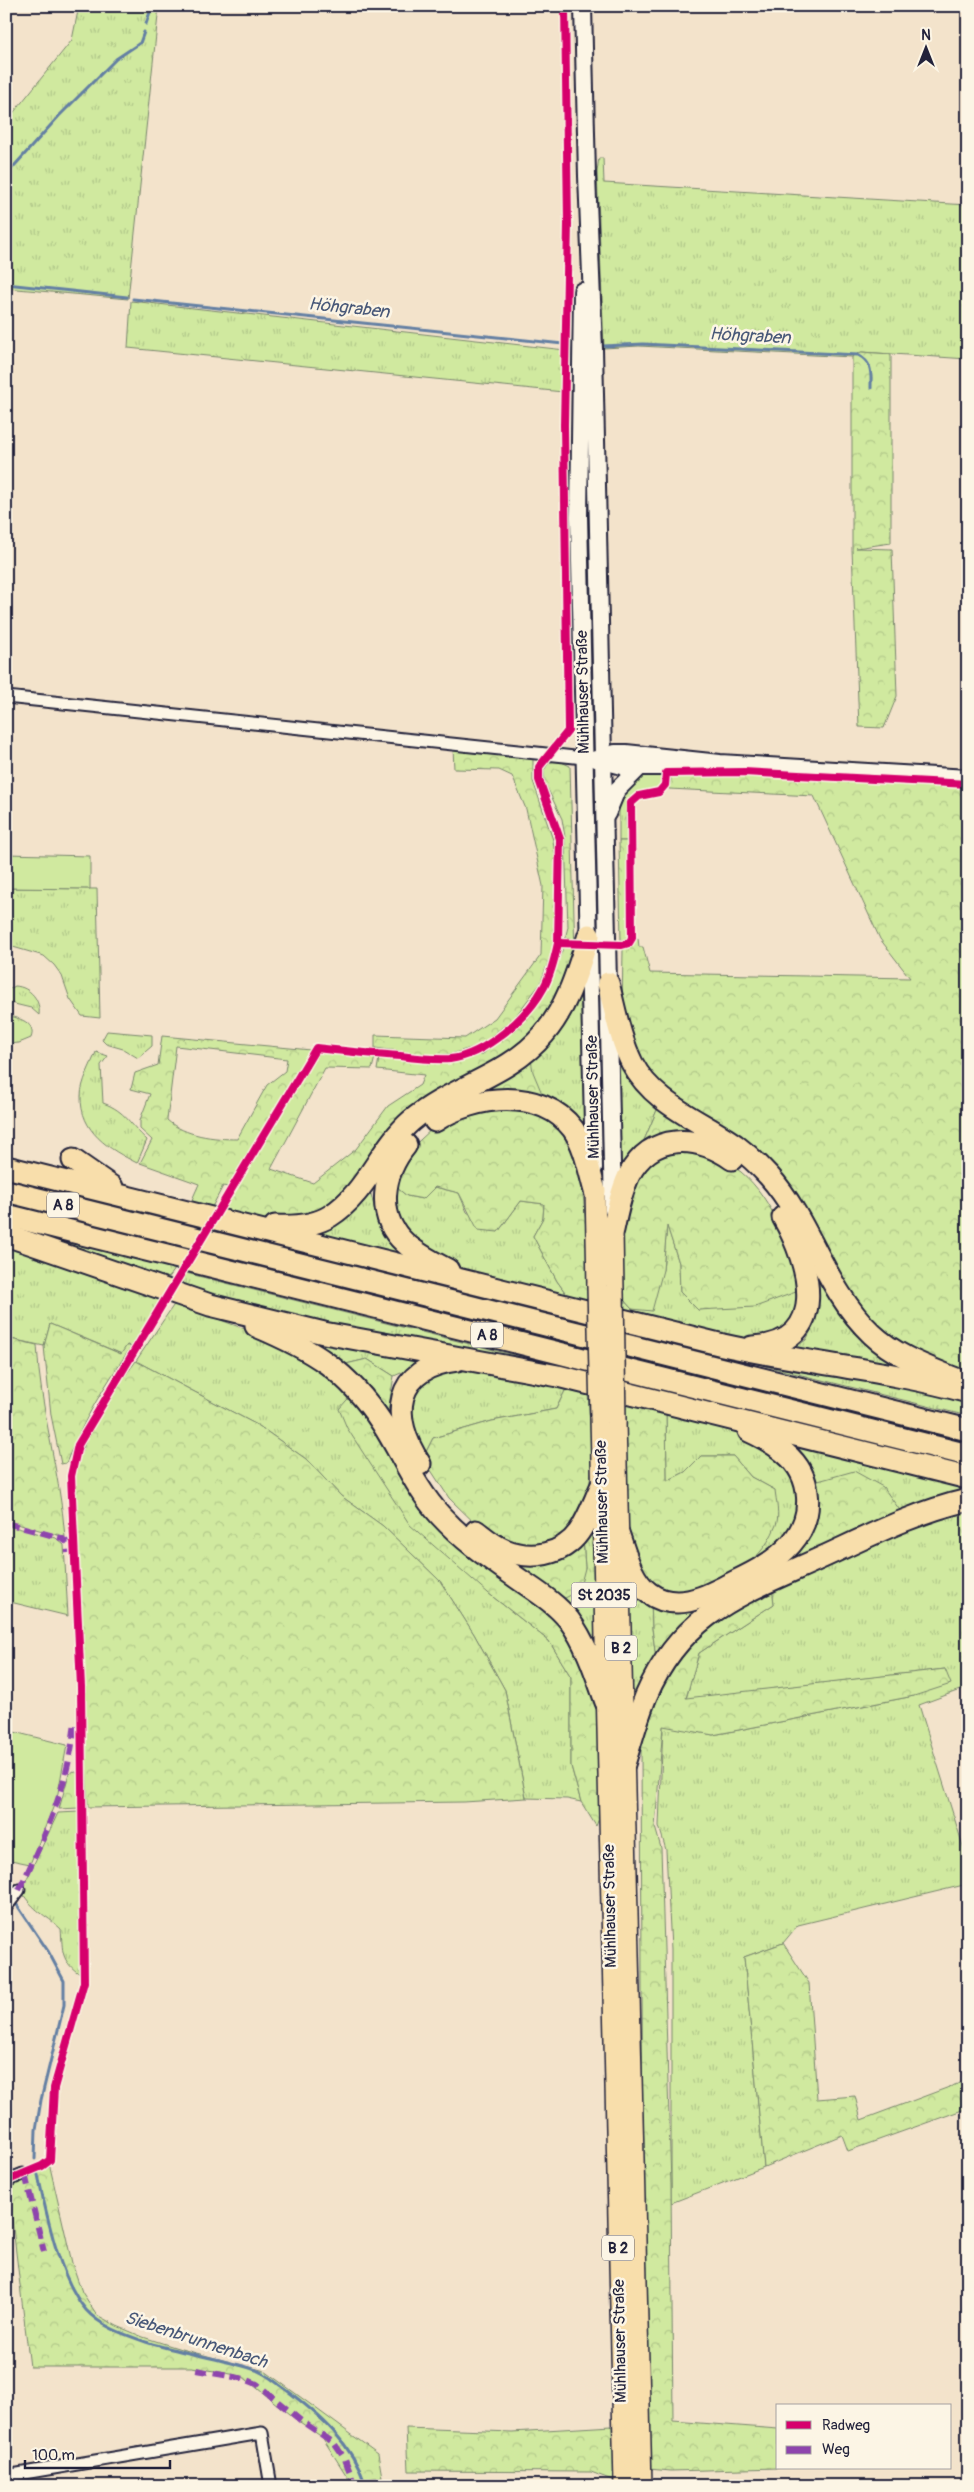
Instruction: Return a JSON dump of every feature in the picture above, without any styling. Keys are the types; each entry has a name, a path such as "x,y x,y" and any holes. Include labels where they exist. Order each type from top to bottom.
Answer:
{"highway":[{"path":"235,1223 302,1226 328,1217 344,1206 365,1184 388,1146 412,1120 434,1105 504,1068 537,1042 553,1022 566,999 589,935"},
{"path":"608,984 626,1048 633,1064 648,1086 684,1113 736,1145 769,1176 793,1209 841,1295 872,1334 913,1361 968,1384"},
{"path":"482,1286 432,1262 413,1249 398,1235 390,1222 384,1202 388,1179 396,1158 416,1135 446,1114 471,1105 500,1100 538,1105 556,1113 577,1136 595,1191"},
{"path":"613,1230 620,1199 630,1174 643,1157 669,1143 690,1141 710,1146 735,1161 754,1178 772,1201 792,1236 806,1278 808,1302 801,1324 780,1343 759,1347 723,1345"},
{"path":"73,1160 107,1183 135,1198"},
{"path":"6,1166 723,1345 763,1354 899,1376 968,1392"},
{"name":"A 8","path":"6,1191 968,1430"},
{"name":"A 8","path":"6,1215 968,1455"},
{"path":"6,1236 210,1305 324,1333 474,1359 558,1376 968,1478"},
{"path":"210,1305 315,1354 347,1378 382,1424 418,1486 440,1515 466,1540 542,1596 568,1620 585,1647 606,1702"},
{"path":"474,1359 444,1363 421,1372 408,1384 400,1405 400,1419 412,1452 450,1507 491,1543 504,1550 536,1556 552,1552 566,1545 578,1533 601,1487"},
{"path":"618,1532 628,1559 642,1586 661,1599 678,1602 702,1596 755,1572 783,1552 797,1536 805,1520 808,1498 804,1478 794,1461 779,1448 756,1435 703,1412"},
{"path":"624,1764 653,1681 668,1655 696,1623 736,1596 877,1530 928,1511 968,1500"}],"main road":[{"name":"St 2035","path":"583,6 587,176"},
{"name":"Mühlhauser Straße","path":"587,176 580,347 579,517 584,758 595,1191 606,1288 608,1419 618,1532 642,2486"},
{"name":"Mühlhauser Straße","path":"587,176 594,349 613,1230 606,1288"},
{"name":"Mühlhauser Straße","path":"603,759 615,753 626,753 720,763 968,778"},
{"path":"584,758 603,759"},
{"name":"Mühlhauser Straße","path":"603,759 615,765 639,768 720,763"},
{"path":"604,821 617,790 639,768"},
{"name":"Mühlhauser Straße","path":"608,1419 601,1487 624,2486"}],"street":[{"path":"6,697 584,758"},
{"path":"7,1905 19,1890"},
{"path":"6,2181 23,2174"},
{"path":"6,2476 262,2433 271,2486"}],"green space":[{"path":"79,6 159,6 128,299 6,288 6,122 72,40"},
{"path":"599,158 603,158 604,183 968,205 968,359 862,352 852,357 639,346 604,348 597,172"},
{"path":"131,301 565,350 563,392 128,348"},
{"path":"861,352 891,354 891,543 856,548 892,549 897,696 884,728 859,727 852,549 852,357"},
{"path":"453,748 523,753 533,759 533,781 553,840 556,866 556,932 553,949 540,984 514,1018 480,1045 451,1054 429,1055 375,1048 375,1035 465,1038 495,1018 541,955 543,886 526,809 512,776 499,770 454,769"},
{"path":"557,760 570,766 575,956 570,977 534,1037 473,1080 313,1219 275,1223 224,1210 317,1051 375,1057 372,1069 325,1068 271,1169 313,1183 356,1149 388,1106 420,1085 424,1075 377,1070 379,1058 452,1063 483,1054 519,1027 547,991 562,951 568,927 565,837 562,819 545,783 544,770 549,763"},
{"path":"662,773 663,781 658,789 640,792 629,801 626,814 627,841 619,841 619,801 637,778"},
{"path":"672,774 832,778 968,787 968,1373 933,1362 886,1332 856,1301 803,1212 672,1097 639,1061 622,1011 623,950 631,946 635,939 638,938 639,947 643,947 650,973 910,978 880,939 814,796 669,789"},
{"path":"619,841 627,841 629,937 621,942"},
{"path":"6,854 90,856 90,889 6,888"},
{"path":"6,888 97,889 100,1018 82,1016 70,999 62,976 44,956 6,945"},
{"path":"583,979 589,1152 470,1093"},
{"path":"15,986 25,989 33,995 38,1004 39,1015 31,1008 6,1002 6,991"},
{"path":"6,1015 21,1019 29,1024 32,1033 31,1038 19,1043 6,1044"},
{"path":"107,1031 152,1035 152,1046 138,1058 123,1049 106,1044 102,1040"},
{"path":"162,1036 311,1050 228,1187 223,1186 211,1209 191,1202 199,1184 140,1163 152,1140 140,1129 140,1120 150,1094 131,1089 135,1073 158,1065","holes":["176,1046 287,1059 285,1071 267,1085 237,1139 200,1136 182,1130 167,1120"]},
{"path":"617,1044 660,1103 642,1145 621,1174"},
{"path":"96,1052 108,1056 101,1065 103,1103 123,1114 147,1140 137,1163 116,1152 98,1138 85,1120 81,1091 84,1079"},
{"path":"531,1059 533,1072 543,1096 513,1088 480,1091"},
{"path":"660,1103 705,1134 642,1145"},
{"path":"528,1109 567,1129 581,1174 589,1254 588,1303 570,1299 557,1281 533,1236 543,1218 544,1204 521,1201 498,1232 478,1230 459,1193 435,1187 423,1199 407,1196 391,1183 408,1151 433,1128 466,1112"},
{"path":"690,1148 729,1164 753,1183 763,1196 780,1226 804,1289 755,1307 698,1310 680,1292 679,1263 667,1226 663,1270 652,1311 632,1309 623,1299 623,1229 629,1191 656,1155"},
{"path":"6,1175 205,1224 201,1231 6,1183"},
{"path":"391,1183 407,1196 422,1199 435,1187 459,1193 467,1212 498,1232 521,1201 544,1204 543,1218 533,1236 557,1281 570,1299 461,1269 436,1258 397,1225"},
{"path":"371,1194 377,1216 385,1230 413,1257 301,1235 350,1216"},
{"path":"667,1225 679,1263 680,1292 698,1310 804,1289 796,1321 761,1341 735,1339 623,1311 623,1299 632,1309 663,1270"},
{"path":"26,1229 178,1265 165,1283"},
{"path":"6,1246 162,1298 131,1347 127,1345 122,1354 50,1324 44,1346 6,1338"},
{"path":"186,1273 590,1374 374,1340 178,1289"},
{"path":"818,1280 840,1310 919,1370 789,1351 806,1340 816,1321"},
{"path":"175,1303 250,1331 286,1348 349,1386 488,1593 549,1641 571,1677 571,1766 581,1802 567,1799 526,1798 505,1690 474,1634 440,1581 383,1526 341,1496 306,1459 259,1426 136,1361"},
{"path":"50,1324 121,1354 127,1345 131,1347 95,1403 66,1463 61,1464 51,1415 44,1346"},
{"path":"623,1331 968,1398 968,1416"},
{"path":"289,1332 429,1361 394,1376 367,1359 346,1364"},
{"path":"6,1338 37,1345 42,1393 59,1489 65,1537 6,1521"},
{"path":"367,1359 394,1376 388,1411 369,1386 346,1364"},
{"path":"136,1361 259,1426 306,1459 341,1496 383,1526 440,1581 474,1634 505,1690 526,1798 464,1802 88,1807 75,1472 86,1442 100,1414"},
{"path":"470,1370 566,1389 556,1409 492,1421 433,1438 423,1458 415,1435 412,1410 414,1398 419,1388 427,1380 439,1374"},
{"path":"566,1389 588,1393 592,1459 589,1491 584,1510 558,1543 534,1550 490,1538 449,1498 423,1458 433,1438 492,1421 556,1409"},
{"path":"353,1393 414,1489 568,1625 600,1702 601,1813 596,1826 581,1802 571,1766 571,1677 549,1641 488,1593 410,1525 347,1428 339,1409"},
{"path":"625,1404 666,1410 667,1481 685,1472 701,1456 733,1456 751,1477 775,1490 778,1513 777,1521 768,1542 745,1566 732,1575 717,1582 668,1596 641,1579 624,1519"},
{"path":"666,1410 713,1423 759,1442 801,1482 796,1531 736,1574 775,1490 751,1477 733,1456 701,1456 685,1472 667,1481"},
{"path":"779,1441 968,1481 968,1495 902,1513 811,1483"},
{"path":"854,1471 883,1487 902,1513 756,1581 782,1561 811,1483"},
{"path":"968,1509 968,1687 919,1705 968,1862 968,1884 798,1925 783,1943 744,1957 764,2167 671,2203 671,1949 666,1850 659,1826 663,1725 713,1735 914,1696 945,1669 686,1699 699,1653 774,1604 772,1587 884,1535"},
{"path":"593,1524 603,1665 559,1601 585,1568 583,1538"},
{"path":"6,1525 56,1538 64,1545 68,1616 6,1601"},
{"path":"583,1538 585,1568 579,1591 559,1601 500,1556"},
{"path":"629,1574 651,1598 652,1628 657,1666 631,1723"},
{"path":"772,1587 774,1604 699,1653 686,1698 945,1669 951,1684 914,1696 713,1735 663,1726 655,1827 661,1848 671,2185 673,2421 776,2429 776,2468 671,2471 649,2469 643,2217 641,1744 668,1671 711,1620"},
{"path":"651,1598 719,1598 657,1666 652,1628"},
{"path":"6,1730 67,1745 57,1798 30,1864 6,1859"},
{"path":"74,1771 78,1774 79,1808 59,1809 69,1774"},
{"path":"79,1812 81,1975 66,1960 61,1929 35,1908 21,1891 58,1813"},
{"path":"783,1943 809,1983 817,2099 855,2096 861,2120 968,2080 968,2108 848,2151 842,2135 764,2167 744,1957"},
{"path":"50,2167 72,2263 82,2292 97,2315 143,2337 265,2371 378,2454 382,2477 350,2481 322,2437 294,2418 242,2376 192,2367 30,2367 8,2187"},
{"path":"612,2426 615,2481 591,2472 408,2471 406,2428 512,2432"}],"waterway":[{"name":"Höhgraben","path":"146,24 152,6"},
{"name":"Höhgraben","path":"6,175 59,116 116,59 140,43 144,32"},
{"name":"Höhgraben","path":"6,284 127,297"},
{"name":"Höhgraben","path":"133,299 563,344"},
{"name":"Höhgraben","path":"603,346 643,344 858,355 869,365 871,388"},
{"name":"Siebenbrunnenbach","path":"6,1875 9,1888"},
{"name":"Siebenbrunnenbach","path":"17,1905 48,1951 64,1981 64,2005 41,2100 36,2130 35,2159"},
{"name":"Siebenbrunnenbach","path":"38,2175 61,2264 77,2297 92,2316 114,2330 146,2342 240,2365 266,2375 310,2409 333,2431 352,2456 366,2486"}],"marked path":[{"path":"6,1523 61,1538 67,1542 68,1553"},
{"path":"19,1890 47,1828 62,1786 68,1765 75,1720"},
{"path":"25,2174 44,2252"},
{"path":"196,2370 245,2379 257,2384 300,2420 334,2443 345,2459 355,2486"}],"cycle path":[{"path":"6,2181 42,2166 50,2160 54,2088 84,1982 81,1687 71,1476 78,1445 316,1048 431,1059 450,1059 463,1056 491,1042 516,1022 537,999 549,977 554,960 558,943 560,839 539,780 539,767 568,731 564,425 568,224 565,6"},
{"path":"558,943 622,945 629,943 632,938 631,803 639,796 659,792 665,785 666,773 744,772 968,784"}]}
